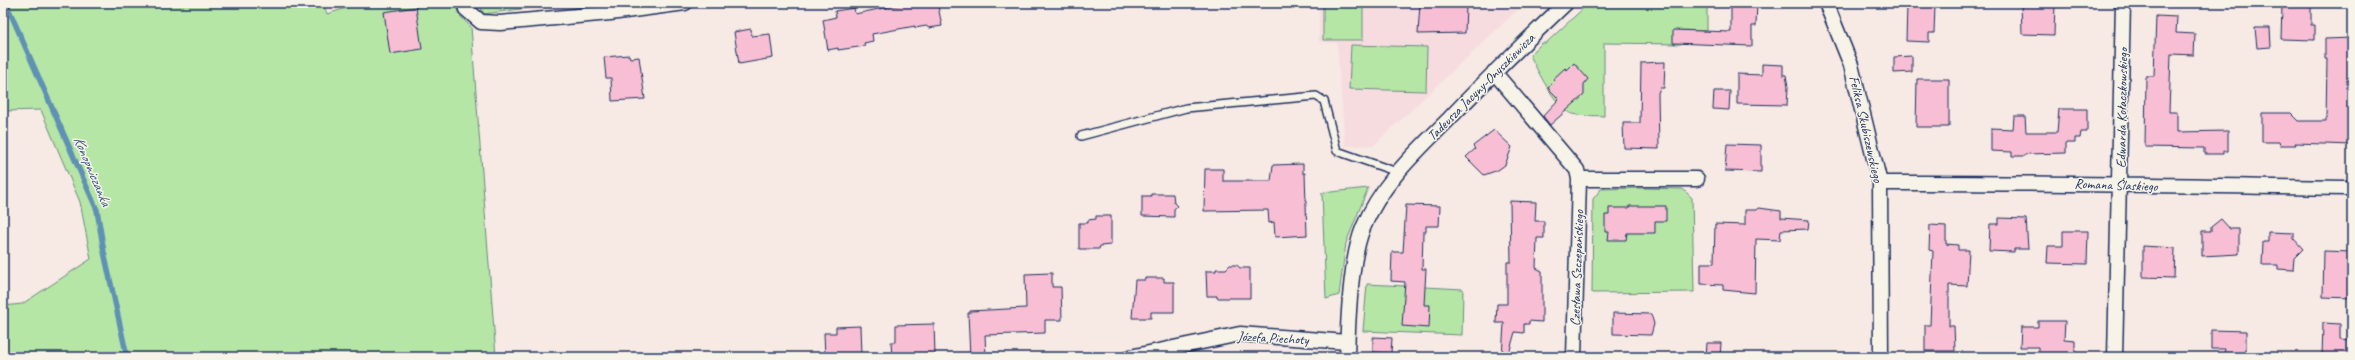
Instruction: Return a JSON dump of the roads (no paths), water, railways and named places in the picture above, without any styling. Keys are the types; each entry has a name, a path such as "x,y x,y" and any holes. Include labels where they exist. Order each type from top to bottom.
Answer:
{"street":[{"path":"464,3 466,8 481,22 500,23 610,14 685,3"},
{"name":"Tadeusza Jacyny-Onyszkiewicza","path":"1347,357 1353,271 1362,230 1377,199 1397,172 1494,72 1566,3"},
{"name":"Feliksa Skubiszewskiego","path":"1826,3 1851,65 1880,183 1881,357"},
{"name":"Edwarda Kołaczkowskiego","path":"2115,357 2123,3"},
{"name":"Czesława Szczepańskiego","path":"1494,72 1577,170 1579,179 1574,357"},
{"path":"1579,179 1697,179"},
{"name":"Romana Ślaskiego","path":"1880,183 2000,182 2120,186 2352,188"},
{"name":"Józefa Piechoty","path":"1130,357 1240,334 1347,342"}],"lane":[{"path":"1082,136 1188,108 1316,96 1324,101 1337,151 1397,172"}],"waterway":[{"name":"Konopniczanka","path":"6,3 97,210 104,252 127,357"}]}
